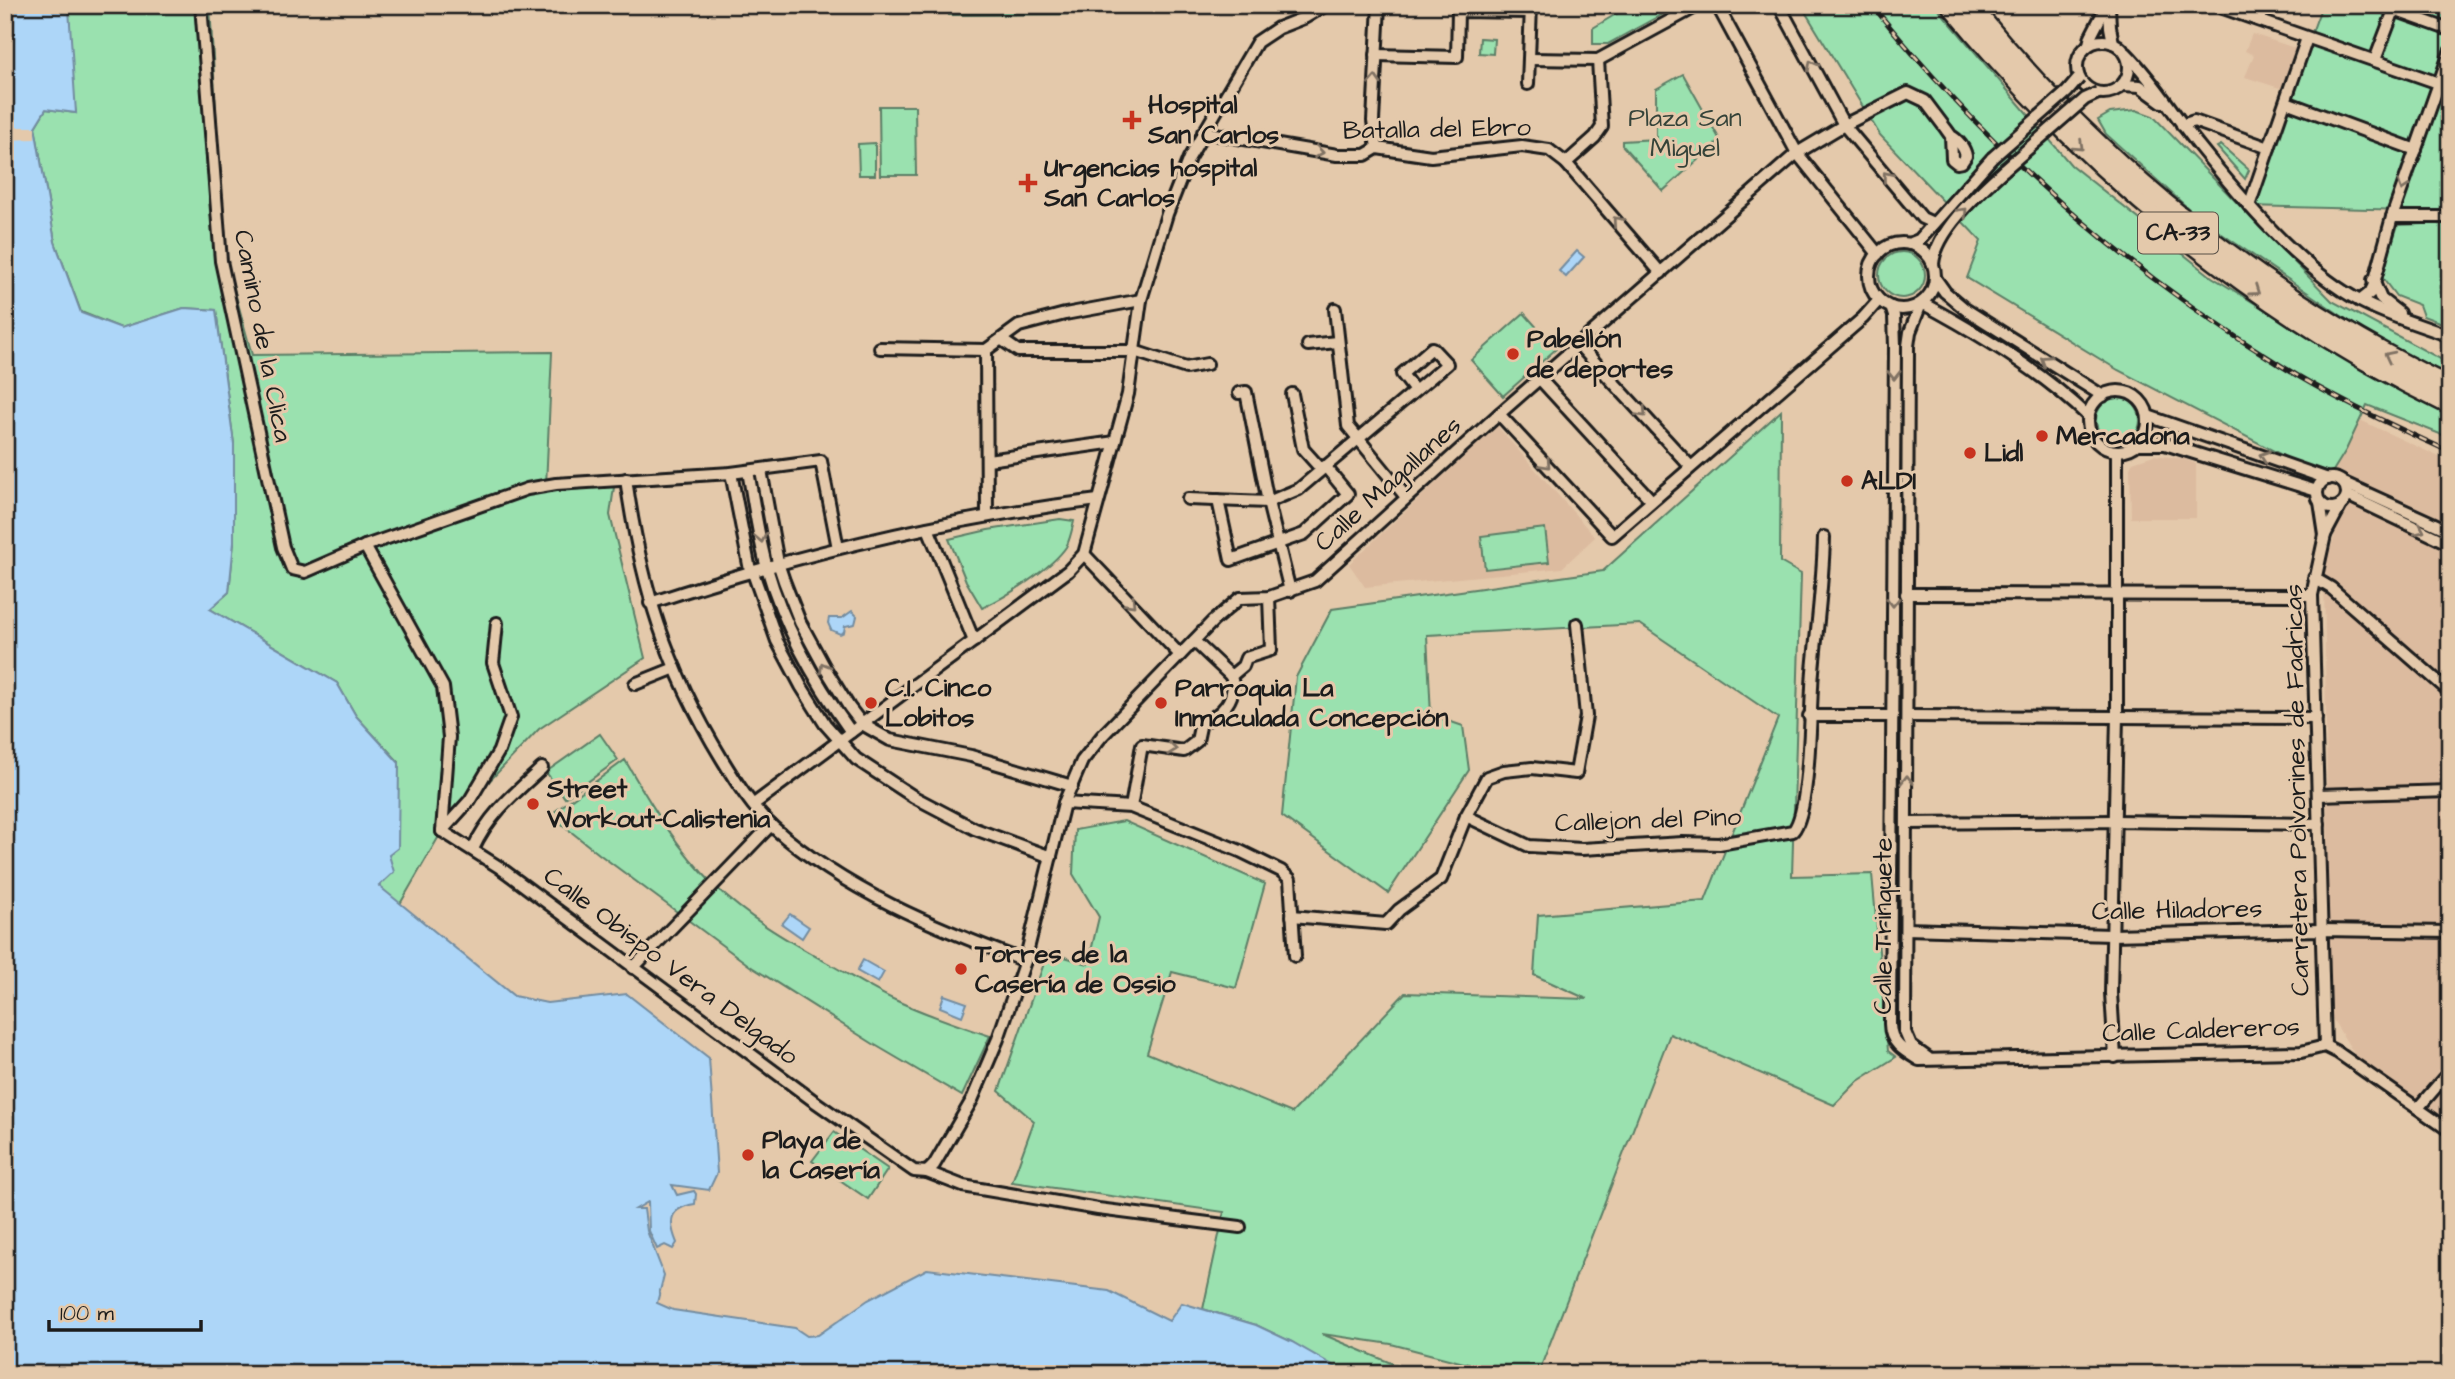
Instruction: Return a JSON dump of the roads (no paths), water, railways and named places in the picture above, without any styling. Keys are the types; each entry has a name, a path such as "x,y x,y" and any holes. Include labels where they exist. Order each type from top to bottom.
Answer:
{"highway":[{"name":"CA-33","path":"1951,5 2010,75 2074,142 2133,196 2185,238 2295,318 2359,357 2450,405"},
{"name":"CA-33","path":"1970,5 2048,96 2170,209 2242,264 2306,307 2450,387"}],"street":[{"name":"Camino de la Clica","path":"201,5 220,261 283,547 292,569 305,572 365,546"},
{"path":"754,804 1068,571 1084,554 1128,394 1141,300 1189,158 1257,42 1306,11 1326,5"},
{"path":"1530,59 1598,60 1699,5"},
{"path":"1717,5 1797,153 1878,254"},
{"path":"1779,5 1844,125 1917,213 1933,223"},
{"path":"2108,5 2113,43"},
{"path":"2090,44 2091,36 2108,5"},
{"path":"2259,20 2264,5"},
{"path":"2380,5 2395,8 2450,30"},
{"path":"1377,148 1373,121 1378,8"},
{"path":"1376,55 1457,57 1458,11 1531,8 1528,84"},
{"path":"2223,8 2445,85"},
{"path":"2375,60 2395,8"},
{"path":"2249,206 2307,38"},
{"path":"2167,106 2140,86 2123,85 2107,94 2089,90 2078,78 2079,55 2097,41 2113,43 2126,53 2159,91 2167,106 2249,206 2333,284 2360,301 2450,336"},
{"path":"2360,301 2370,293 2392,217 2416,150 2445,85 2450,52"},
{"path":"2123,85 2130,69 2126,53"},
{"path":"1566,163 1595,138 1602,127 1598,60"},
{"path":"2078,78 2067,92 1993,158 1919,240 1889,246 1878,254 1870,272 1873,292 1879,300 1891,307 1906,309 1921,303 1931,292 1935,278 1934,254 1956,218 2005,169 2085,100 2098,93"},
{"name":"Calle Magallanes","path":"1051,857 1065,803 1082,761 1102,736 1180,655 1240,598 1269,597 1315,581 1406,496 1797,153 1844,125 1908,93 1926,101 1951,136"},
{"path":"2286,102 2416,150"},
{"path":"2182,125 2187,121 2194,121 2269,148"},
{"name":"Batalla del Ebro","path":"1203,132 1337,155 1365,155 1377,148 1431,156 1522,146 1549,150 1566,163 1661,273"},
{"path":"2392,217 2450,216 2450,205"},
{"path":"1909,244 1923,251 1933,264"},
{"path":"1935,278 1945,292 1965,309 2103,396"},
{"path":"2373,280 2381,299 2410,321"},
{"path":"880,348 986,350 1019,326 1065,314 1141,300"},
{"path":"1499,414 1612,536 1863,318 1879,300"},
{"path":"1921,303 1956,321 2055,387 2089,417"},
{"name":"Calle Trinquete","path":"1921,303 1910,332 1908,346 1905,1032 1911,1046 1928,1058"},
{"name":"Calle Trinquete","path":"1891,307 1895,336 1890,1031 1896,1045 1919,1060 1928,1058"},
{"path":"1335,309 1348,426 1406,496"},
{"path":"1002,340 1018,351 1134,351 1186,368 1208,363"},
{"path":"1308,345 1337,342"},
{"path":"1579,345 1690,466"},
{"path":"986,350 987,516"},
{"path":"1540,379 1651,500"},
{"path":"1188,499 1268,502 1298,489 1415,391"},
{"path":"1242,392 1290,591"},
{"path":"2112,392 2131,394 2139,400 2148,416 2148,426 2138,444 2132,448 2117,451 2099,444 2092,436 2089,417 2096,401 2112,392"},
{"path":"1218,500 1231,560 1304,534 1348,494 1303,449 1292,394"},
{"path":"2148,416 2328,479 2338,480 2450,531"},
{"path":"988,460 1115,442"},
{"path":"2138,444 2165,444 2319,497 2328,508 2344,500 2450,544"},
{"path":"2115,1057 2111,993 2118,716 2117,451"},
{"path":"442,831 449,737 443,687 365,546 527,489 556,484 732,473 821,461 838,548"},
{"path":"761,470 772,565 825,668 862,724 890,740 971,757 1072,786"},
{"path":"748,471 791,634 851,732"},
{"path":"732,473 751,570 777,641 801,686 838,741 856,759 914,797 975,829 1051,857 1025,961 998,1039 972,1100 934,1166 927,1172"},
{"path":"2319,497 2321,484 2328,479"},
{"path":"626,480 634,539 650,603 675,668 709,738 771,825 820,864 881,899 928,923 1025,961"},
{"path":"2342,482 2344,500"},
{"name":"Carretera Polvorines de Fadricas","path":"2319,497 2325,535"},
{"path":"650,603 751,570 838,548 987,516 1098,500"},
{"name":"Carretera Polvorines de Fadricas","path":"2325,1046 2312,595 2325,535 2344,500"},
{"path":"929,528 974,641"},
{"name":"Callejon del Pino","path":"1466,816 1530,846 1582,849 1683,843 1719,844 1789,833 1797,827 1806,776 1809,716 1823,580 1824,537"},
{"path":"1084,554 1180,655"},
{"path":"2314,578 2331,589 2450,692"},
{"path":"1906,594 2312,595"},
{"path":"1230,677 1243,666 1246,658 1271,650 1269,597"},
{"path":"442,831 470,800 499,751 511,717 493,663 497,623"},
{"path":"1292,916 1386,924 1399,910 1441,879 1466,816 1487,777 1504,771 1532,768 1576,774 1586,716 1577,624"},
{"path":"1131,807 1142,745 1184,751 1197,741 1201,722 1213,719 1232,698 1233,684 1230,677 1194,641"},
{"path":"635,684 675,668"},
{"path":"1809,716 1893,716"},
{"path":"1907,716 2316,718"},
{"path":"473,849 482,830 495,813 542,768"},
{"path":"2318,795 2450,791"},
{"path":"1065,803 1131,807 1240,851 1281,871 1290,879 1295,956"},
{"path":"1907,823 2115,821 2319,824"},
{"path":"633,968 771,825"},
{"name":"Calle Obispo Vera Delgado","path":"442,831 473,849 914,1171 927,1172 963,1186 1098,1209 1240,1227"},
{"name":"Calle Hiladores","path":"1906,929 2112,935 2321,930 2450,932"},
{"name":"Calle Caldereros","path":"1928,1058 2301,1052 2325,1046 2450,1131"},
{"path":"2418,1108 2450,1071"}],"water":[{"path":"5,5 64,5 69,9 76,113 46,109 35,127 55,242 81,313 121,328 184,308 216,310 234,444 234,542 229,592 210,609 337,683 356,716 399,763 398,848 389,855 394,872 379,886 514,996 547,1003 627,994 709,1058 717,1173 709,1190 672,1185 677,1195 694,1191 696,1194 695,1204 680,1209 673,1217 672,1228 677,1243 673,1249 665,1245 657,1249 649,1231 648,1202 636,1209 644,1209 647,1231 664,1275 657,1303 673,1310 795,1328 807,1336 818,1335 868,1300 927,1269 1109,1291 1169,1321 1182,1303 1256,1325 1348,1374 5,1374"},
{"path":"1577,251 1584,257 1566,277 1559,271"},
{"path":"852,611 857,616 855,624 845,626 844,632 840,634 831,630 829,618 842,618"},
{"path":"790,914 809,927 802,938 782,924"},
{"path":"863,960 884,972 878,983 857,971"},
{"path":"944,995 967,1003 962,1016 940,1007"}],"railway":[{"path":"1872,5 1962,108 2061,203 2113,247 2222,328 2300,377 2450,452"}],"place":[{"name":"Hospital San Carlos","path":"1132,120"},
{"name":"Urgencias hospital San Carlos","path":"1028,183"},
{"name":"Pabellón de deportes","path":"1513,354"},
{"name":"Mercadona","path":"2042,436"},
{"name":"Lidl","path":"1970,453"},
{"name":"ALDI","path":"1847,481"},
{"name":"C.I. Cinco Lobitos","path":"871,703"},
{"name":"Parroquia La Inmaculada Concepción","path":"1161,703"},
{"name":"Street Workout-Calistenia","path":"533,804"},
{"name":"Torres de la Casería de Ossio","path":"961,969"},
{"name":"Playa de la Casería","path":"748,1155"}],"park label":[{"name":"Plaza San Miguel","path":"1685,133"}]}
